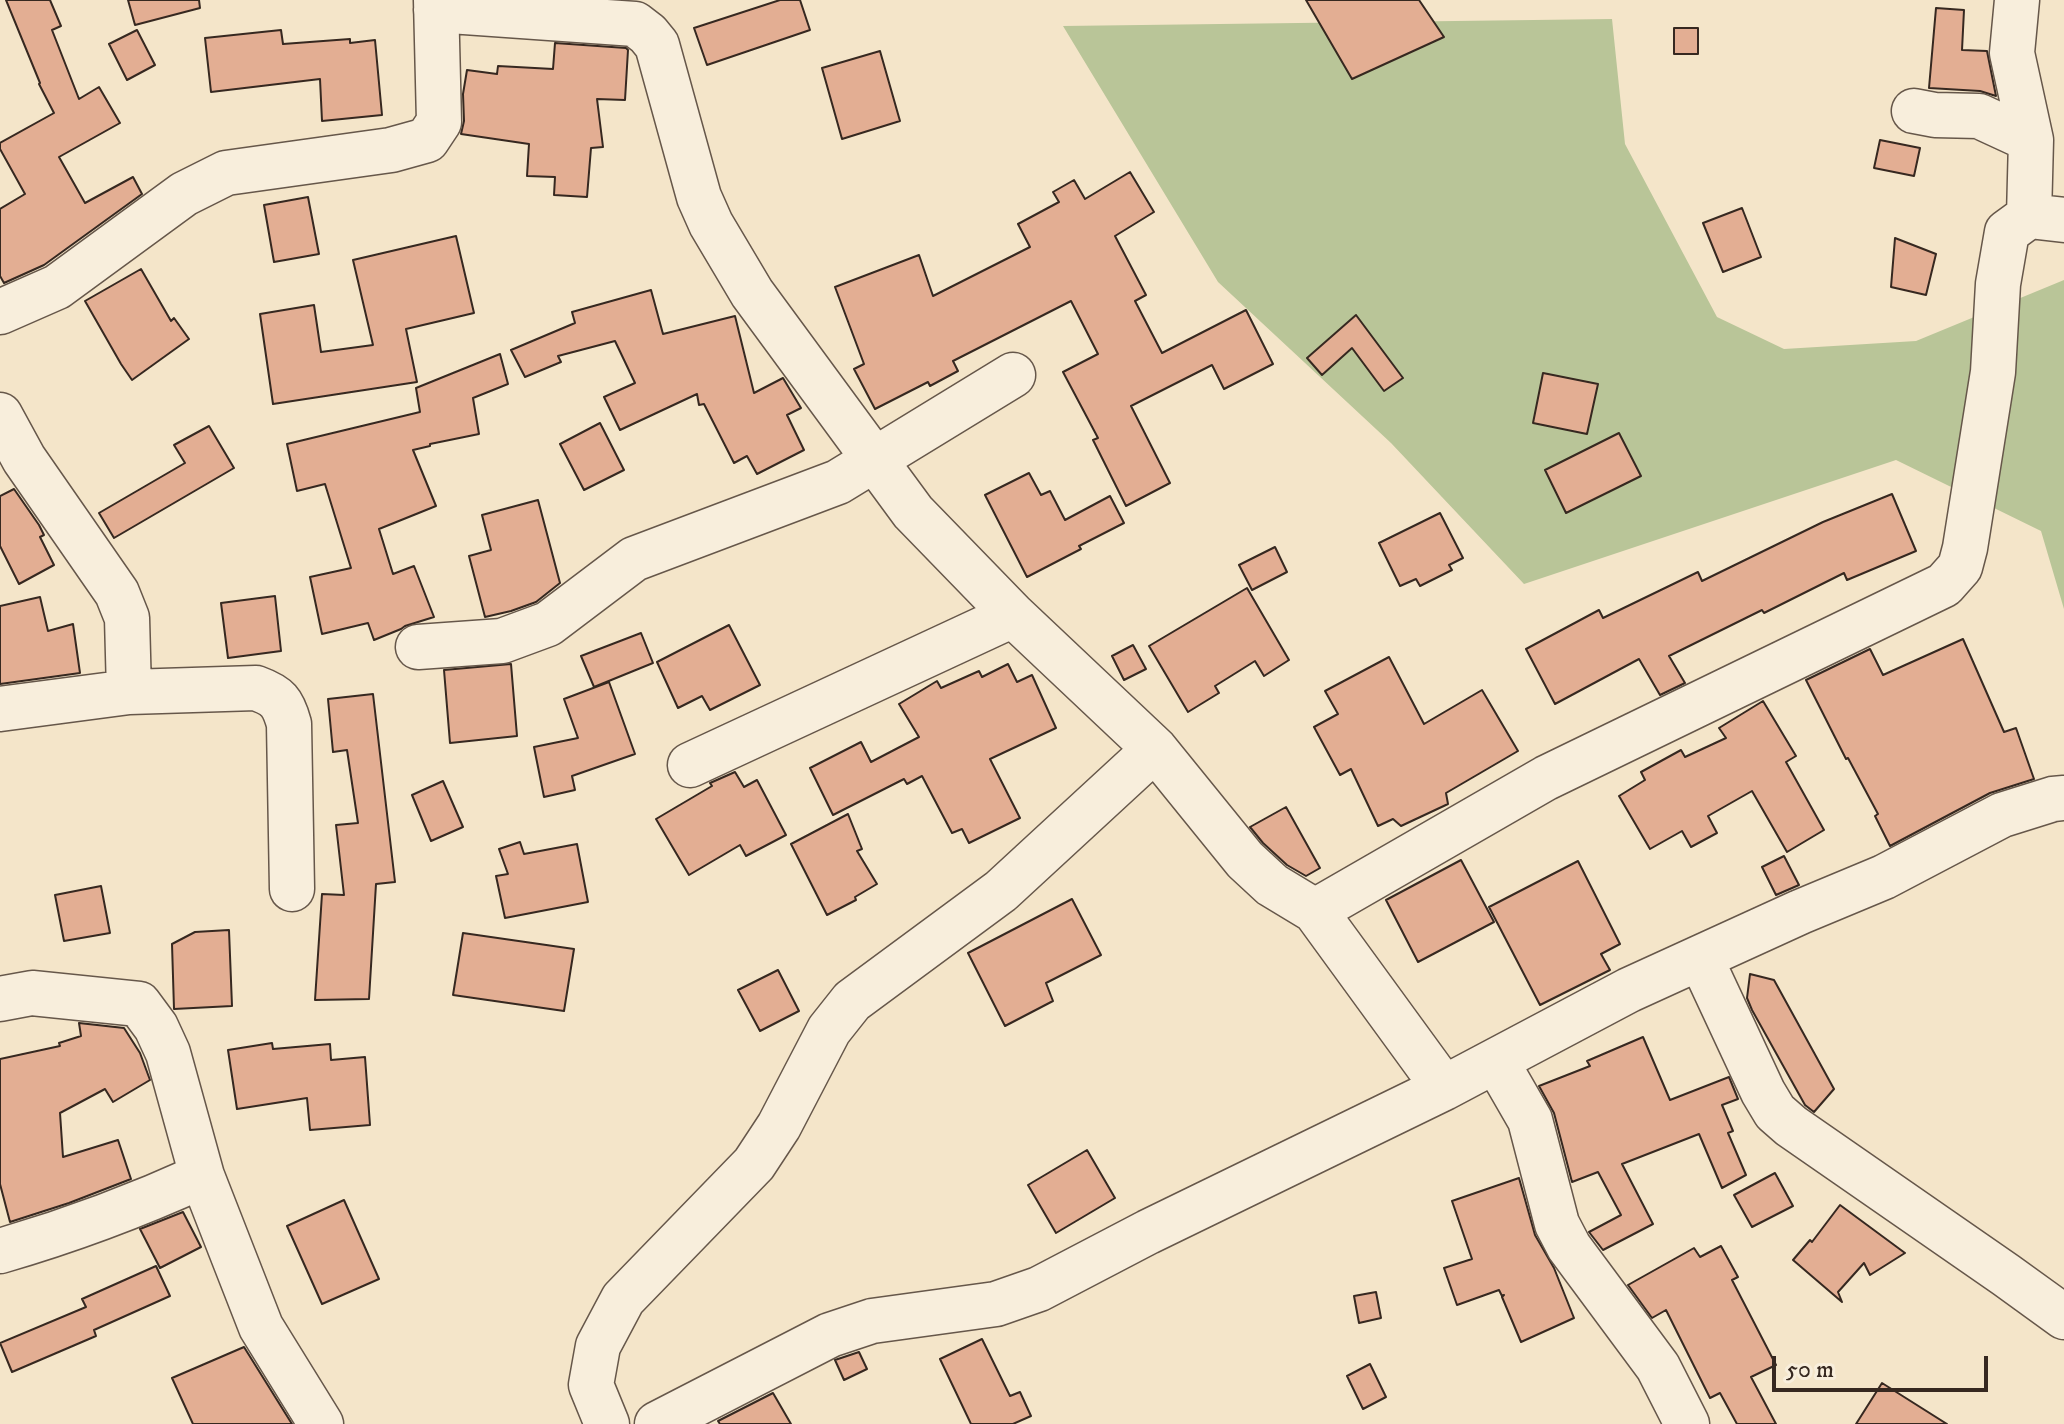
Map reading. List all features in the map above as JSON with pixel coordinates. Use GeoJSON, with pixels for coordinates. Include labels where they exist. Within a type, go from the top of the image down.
{"type":"FeatureCollection","features":[{"type":"Feature","properties":{"kind":"street"},"geometry":{"type":"LineString","coordinates":[[1315,911],[1546,778],[1944,585],[1960,567],[1993,372],[1998,284],[2007,232],[2046,218],[2012,53],[2017,0]]}},
{"type":"Feature","properties":{"kind":"street"},"geometry":{"type":"LineString","coordinates":[[0,312],[57,287],[184,194],[226,173],[391,150],[427,140],[439,122],[436,5],[635,24],[657,45],[699,197],[711,224],[752,293],[913,512],[1013,615],[1155,749],[1245,860],[1272,885],[1315,911],[1444,1088]]}},
{"type":"Feature","properties":{"kind":"street"},"geometry":{"type":"LineString","coordinates":[[1914,111],[1979,116],[2031,140]]}},
{"type":"Feature","properties":{"kind":"street"},"geometry":{"type":"LineString","coordinates":[[418,647],[502,641],[548,624],[634,559],[838,482],[1013,375]]}},
{"type":"Feature","properties":{"kind":"street"},"geometry":{"type":"LineString","coordinates":[[0,415],[12,467],[117,593],[127,618],[129,692]]}},
{"type":"Feature","properties":{"kind":"street"},"geometry":{"type":"LineString","coordinates":[[690,765],[1013,615]]}},
{"type":"Feature","properties":{"kind":"street"},"geometry":{"type":"LineString","coordinates":[[0,709],[129,692],[256,688],[273,694],[285,708],[289,724],[292,889]]}},
{"type":"Feature","properties":{"kind":"street"},"geometry":{"type":"LineString","coordinates":[[607,1424],[591,1385],[598,1346],[623,1299],[754,1164],[779,1126],[829,1030],[852,1001],[1001,891],[1155,749]]}},
{"type":"Feature","properties":{"kind":"street"},"geometry":{"type":"LineString","coordinates":[[657,1424],[830,1335],[872,1321],[996,1304],[1039,1289],[1148,1232],[1444,1088],[1629,990],[1884,877],[2002,815],[2064,798]]}},
{"type":"Feature","properties":{"kind":"street"},"geometry":{"type":"LineString","coordinates":[[1701,959],[1775,1112],[2064,1317]]}},
{"type":"Feature","properties":{"kind":"street"},"geometry":{"type":"LineString","coordinates":[[0,999],[32,993],[139,1004],[156,1027],[168,1053],[202,1176],[261,1327],[321,1424]]}},
{"type":"Feature","properties":{"kind":"street"},"geometry":{"type":"LineString","coordinates":[[1496,1061],[1530,1120],[1557,1224],[1569,1247],[1658,1367],[1687,1424]]}},
{"type":"Feature","properties":{"kind":"street"},"geometry":{"type":"LineString","coordinates":[[0,1251],[62,1233],[202,1176]]}},
{"type":"Feature","properties":{"kind":"green space"},"geometry":{"type":"Polygon","coordinates":[[[1612,19],[1625,144],[1717,317],[1784,349],[1916,341],[2064,280],[2064,609],[2041,531],[1896,460],[1524,584],[1391,443],[1218,282],[1063,26],[1612,19]]]}},
{"type":"Feature","properties":{"kind":"building"},"geometry":{"type":"Polygon","coordinates":[[[6,0],[50,0],[61,26],[52,30],[79,99],[99,87],[120,123],[59,157],[85,203],[133,177],[142,194],[44,265],[4,283],[0,276],[0,209],[25,194],[0,149],[0,143],[54,113],[39,84],[6,0]]]}},
{"type":"Feature","properties":{"kind":"building"},"geometry":{"type":"Polygon","coordinates":[[[128,0],[199,0],[200,8],[135,25],[128,0]]]}},
{"type":"Feature","properties":{"kind":"building"},"geometry":{"type":"Polygon","coordinates":[[[780,0],[800,0],[810,30],[707,65],[694,28],[780,0]]]}},
{"type":"Feature","properties":{"kind":"building"},"geometry":{"type":"Polygon","coordinates":[[[1306,0],[1419,0],[1444,37],[1352,79],[1306,0]]]}},
{"type":"Feature","properties":{"kind":"building"},"geometry":{"type":"Polygon","coordinates":[[[1936,8],[1964,10],[1962,50],[1987,51],[1996,96],[1980,91],[1929,88],[1936,8]]]}},
{"type":"Feature","properties":{"kind":"building"},"geometry":{"type":"Polygon","coordinates":[[[1674,28],[1698,28],[1698,54],[1674,54],[1674,28]]]}},
{"type":"Feature","properties":{"kind":"building"},"geometry":{"type":"Polygon","coordinates":[[[137,30],[155,65],[127,80],[109,44],[137,30]]]}},
{"type":"Feature","properties":{"kind":"building"},"geometry":{"type":"Polygon","coordinates":[[[281,30],[283,44],[375,40],[382,115],[322,121],[320,79],[211,92],[205,38],[281,30]]]}},
{"type":"Feature","properties":{"kind":"building"},"geometry":{"type":"Polygon","coordinates":[[[555,43],[628,50],[625,100],[597,99],[603,147],[591,148],[587,197],[554,195],[555,177],[527,176],[529,144],[461,134],[467,70],[497,74],[498,66],[553,69],[555,43]]]}},
{"type":"Feature","properties":{"kind":"building"},"geometry":{"type":"Polygon","coordinates":[[[880,51],[900,121],[842,139],[822,68],[880,51]]]}},
{"type":"Feature","properties":{"kind":"building"},"geometry":{"type":"Polygon","coordinates":[[[1880,140],[1920,148],[1914,176],[1874,168],[1880,140]]]}},
{"type":"Feature","properties":{"kind":"building"},"geometry":{"type":"Polygon","coordinates":[[[1130,172],[1154,212],[1115,236],[1146,295],[1135,301],[1162,353],[1246,310],[1273,364],[1224,389],[1212,365],[1131,406],[1170,483],[1126,506],[1093,440],[1098,438],[1063,372],[1098,354],[1071,301],[953,361],[958,371],[930,386],[928,382],[875,409],[854,369],[864,364],[835,287],[919,255],[933,296],[1030,247],[1018,224],[1059,202],[1053,192],[1074,180],[1085,199],[1130,172]]]}},
{"type":"Feature","properties":{"kind":"building"},"geometry":{"type":"Polygon","coordinates":[[[308,197],[319,254],[274,262],[264,205],[308,197]]]}},
{"type":"Feature","properties":{"kind":"building"},"geometry":{"type":"Polygon","coordinates":[[[1742,208],[1761,257],[1723,272],[1703,223],[1742,208]]]}},
{"type":"Feature","properties":{"kind":"building"},"geometry":{"type":"Polygon","coordinates":[[[456,236],[474,313],[406,329],[417,382],[273,404],[260,314],[314,305],[321,352],[373,345],[353,260],[456,236]]]}},
{"type":"Feature","properties":{"kind":"building"},"geometry":{"type":"Polygon","coordinates":[[[1895,238],[1936,254],[1926,295],[1891,287],[1895,238]]]}},
{"type":"Feature","properties":{"kind":"building"},"geometry":{"type":"Polygon","coordinates":[[[141,269],[171,321],[174,318],[189,339],[132,380],[85,301],[141,269]]]}},
{"type":"Feature","properties":{"kind":"building"},"geometry":{"type":"Polygon","coordinates":[[[651,290],[663,334],[735,316],[754,393],[783,378],[801,408],[787,415],[804,450],[757,474],[747,456],[734,463],[704,404],[699,405],[697,394],[620,430],[604,397],[635,383],[615,341],[558,356],[561,362],[525,377],[511,350],[575,323],[572,312],[651,290]]]}},
{"type":"Feature","properties":{"kind":"building"},"geometry":{"type":"Polygon","coordinates":[[[1356,315],[1403,378],[1384,391],[1352,348],[1322,375],[1307,358],[1356,315]]]}},
{"type":"Feature","properties":{"kind":"building"},"geometry":{"type":"Polygon","coordinates":[[[500,354],[508,384],[473,398],[479,434],[413,450],[436,506],[379,529],[393,574],[414,566],[434,617],[374,640],[368,623],[322,634],[310,577],[351,568],[325,484],[297,491],[287,444],[420,412],[416,388],[500,354]]]}},
{"type":"Feature","properties":{"kind":"building"},"geometry":{"type":"Polygon","coordinates":[[[1543,373],[1598,384],[1587,434],[1533,423],[1543,373]]]}},
{"type":"Feature","properties":{"kind":"building"},"geometry":{"type":"Polygon","coordinates":[[[600,423],[624,470],[584,490],[560,444],[600,423]]]}},
{"type":"Feature","properties":{"kind":"building"},"geometry":{"type":"Polygon","coordinates":[[[209,426],[234,468],[114,538],[99,513],[185,463],[174,445],[209,426]]]}},
{"type":"Feature","properties":{"kind":"building"},"geometry":{"type":"Polygon","coordinates":[[[1619,433],[1641,476],[1566,513],[1545,470],[1619,433]]]}},
{"type":"Feature","properties":{"kind":"building"},"geometry":{"type":"Polygon","coordinates":[[[1029,473],[1041,495],[1050,491],[1065,520],[1110,496],[1124,523],[1027,577],[985,495],[1029,473]]]}},
{"type":"Feature","properties":{"kind":"building"},"geometry":{"type":"Polygon","coordinates":[[[14,489],[39,525],[44,535],[40,537],[54,565],[19,584],[0,546],[0,496],[14,489]]]}},
{"type":"Feature","properties":{"kind":"building"},"geometry":{"type":"Polygon","coordinates":[[[1892,494],[1916,551],[1847,580],[1844,573],[1669,656],[1685,683],[1660,695],[1639,659],[1555,704],[1526,649],[1599,610],[1603,618],[1698,572],[1702,581],[1823,522],[1892,494]]]}},
{"type":"Feature","properties":{"kind":"building"},"geometry":{"type":"Polygon","coordinates":[[[538,500],[560,583],[536,602],[485,617],[469,556],[491,550],[482,515],[538,500]]]}},
{"type":"Feature","properties":{"kind":"building"},"geometry":{"type":"Polygon","coordinates":[[[1440,513],[1463,558],[1449,565],[1452,570],[1420,586],[1416,579],[1400,586],[1379,543],[1440,513]]]}},
{"type":"Feature","properties":{"kind":"building"},"geometry":{"type":"Polygon","coordinates":[[[1275,547],[1287,572],[1252,590],[1239,565],[1275,547]]]}},
{"type":"Feature","properties":{"kind":"building"},"geometry":{"type":"Polygon","coordinates":[[[1247,588],[1289,660],[1264,676],[1255,661],[1215,686],[1219,693],[1188,712],[1149,646],[1247,588]]]}},
{"type":"Feature","properties":{"kind":"building"},"geometry":{"type":"Polygon","coordinates":[[[275,596],[281,651],[228,658],[221,603],[275,596]]]}},
{"type":"Feature","properties":{"kind":"building"},"geometry":{"type":"Polygon","coordinates":[[[40,597],[48,631],[73,624],[80,673],[0,684],[0,606],[40,597]]]}},
{"type":"Feature","properties":{"kind":"building"},"geometry":{"type":"Polygon","coordinates":[[[729,625],[760,685],[710,710],[702,696],[678,708],[657,662],[729,625]]]}},
{"type":"Feature","properties":{"kind":"building"},"geometry":{"type":"Polygon","coordinates":[[[641,633],[653,663],[594,687],[581,656],[641,633]]]}},
{"type":"Feature","properties":{"kind":"building"},"geometry":{"type":"Polygon","coordinates":[[[1963,639],[2004,732],[2016,728],[2034,779],[1990,793],[1890,846],[1875,816],[1878,814],[1806,680],[1870,649],[1883,675],[1963,639]]]}},
{"type":"Feature","properties":{"kind":"building"},"geometry":{"type":"Polygon","coordinates":[[[1133,645],[1146,669],[1124,680],[1112,656],[1133,645]]]}},
{"type":"Feature","properties":{"kind":"building"},"geometry":{"type":"Polygon","coordinates":[[[1389,657],[1424,724],[1482,690],[1518,751],[1446,793],[1448,804],[1401,826],[1393,819],[1378,826],[1351,769],[1340,775],[1314,727],[1338,714],[1325,691],[1389,657]]]}},
{"type":"Feature","properties":{"kind":"building"},"geometry":{"type":"Polygon","coordinates":[[[511,664],[517,736],[450,743],[444,670],[511,664]]]}},
{"type":"Feature","properties":{"kind":"building"},"geometry":{"type":"Polygon","coordinates":[[[1008,664],[1017,682],[1032,675],[1056,728],[990,759],[1020,818],[969,843],[962,829],[952,833],[922,776],[907,784],[904,779],[833,815],[810,768],[861,742],[871,762],[919,737],[899,704],[937,681],[941,688],[979,671],[982,677],[1008,664]]]}},
{"type":"Feature","properties":{"kind":"building"},"geometry":{"type":"Polygon","coordinates":[[[609,682],[635,754],[572,776],[575,790],[544,797],[534,747],[578,738],[564,699],[609,682]]]}},
{"type":"Feature","properties":{"kind":"building"},"geometry":{"type":"Polygon","coordinates":[[[373,694],[395,882],[376,884],[369,999],[315,1000],[322,894],[344,895],[336,825],[358,823],[347,750],[333,752],[328,699],[373,694]]]}},
{"type":"Feature","properties":{"kind":"building"},"geometry":{"type":"Polygon","coordinates":[[[1763,701],[1796,756],[1786,762],[1824,830],[1787,852],[1752,791],[1708,816],[1717,833],[1691,847],[1682,831],[1650,849],[1619,796],[1645,780],[1641,772],[1681,750],[1685,757],[1726,738],[1719,728],[1763,701]]]}},
{"type":"Feature","properties":{"kind":"building"},"geometry":{"type":"Polygon","coordinates":[[[735,772],[744,787],[757,780],[786,835],[746,856],[740,845],[689,875],[656,819],[712,786],[710,783],[735,772]]]}},
{"type":"Feature","properties":{"kind":"building"},"geometry":{"type":"Polygon","coordinates":[[[443,781],[463,827],[431,841],[412,795],[443,781]]]}},
{"type":"Feature","properties":{"kind":"building"},"geometry":{"type":"Polygon","coordinates":[[[1286,807],[1320,868],[1306,876],[1287,865],[1250,827],[1286,807]]]}},
{"type":"Feature","properties":{"kind":"building"},"geometry":{"type":"Polygon","coordinates":[[[848,814],[862,849],[857,851],[877,884],[855,897],[856,900],[827,915],[791,844],[848,814]]]}},
{"type":"Feature","properties":{"kind":"building"},"geometry":{"type":"Polygon","coordinates":[[[520,842],[524,854],[577,844],[588,902],[505,918],[496,876],[508,874],[499,849],[520,842]]]}},
{"type":"Feature","properties":{"kind":"building"},"geometry":{"type":"Polygon","coordinates":[[[1784,856],[1799,885],[1776,895],[1762,867],[1784,856]]]}},
{"type":"Feature","properties":{"kind":"building"},"geometry":{"type":"Polygon","coordinates":[[[1461,860],[1494,922],[1418,962],[1386,900],[1461,860]]]}},
{"type":"Feature","properties":{"kind":"building"},"geometry":{"type":"Polygon","coordinates":[[[1578,861],[1620,944],[1601,954],[1610,970],[1540,1005],[1489,907],[1578,861]]]}},
{"type":"Feature","properties":{"kind":"building"},"geometry":{"type":"Polygon","coordinates":[[[101,886],[110,933],[64,941],[55,895],[101,886]]]}},
{"type":"Feature","properties":{"kind":"building"},"geometry":{"type":"Polygon","coordinates":[[[1072,899],[1101,955],[1046,983],[1053,1001],[1005,1026],[968,953],[1072,899]]]}},
{"type":"Feature","properties":{"kind":"building"},"geometry":{"type":"Polygon","coordinates":[[[229,930],[232,1006],[174,1009],[172,944],[195,932],[229,930]]]}},
{"type":"Feature","properties":{"kind":"building"},"geometry":{"type":"Polygon","coordinates":[[[463,933],[574,949],[564,1011],[453,995],[463,933]]]}},
{"type":"Feature","properties":{"kind":"building"},"geometry":{"type":"Polygon","coordinates":[[[778,970],[799,1011],[760,1031],[738,990],[778,970]]]}},
{"type":"Feature","properties":{"kind":"building"},"geometry":{"type":"Polygon","coordinates":[[[1750,974],[1774,980],[1834,1089],[1814,1112],[1805,1105],[1752,1010],[1747,998],[1750,974]]]}},
{"type":"Feature","properties":{"kind":"building"},"geometry":{"type":"Polygon","coordinates":[[[79,1023],[124,1028],[140,1053],[150,1080],[113,1102],[105,1089],[60,1113],[63,1157],[118,1140],[131,1179],[10,1222],[0,1184],[0,1059],[60,1046],[59,1043],[81,1036],[79,1023]]]}},
{"type":"Feature","properties":{"kind":"building"},"geometry":{"type":"Polygon","coordinates":[[[1643,1037],[1670,1100],[1729,1077],[1738,1099],[1722,1105],[1733,1131],[1728,1133],[1746,1175],[1722,1188],[1699,1134],[1622,1164],[1653,1224],[1603,1250],[1589,1232],[1621,1215],[1598,1172],[1572,1182],[1554,1113],[1539,1086],[1590,1066],[1587,1061],[1643,1037]]]}},
{"type":"Feature","properties":{"kind":"building"},"geometry":{"type":"Polygon","coordinates":[[[272,1043],[273,1049],[330,1044],[331,1060],[365,1057],[370,1125],[310,1130],[307,1098],[237,1109],[228,1050],[272,1043]]]}},
{"type":"Feature","properties":{"kind":"building"},"geometry":{"type":"Polygon","coordinates":[[[1087,1150],[1115,1198],[1056,1233],[1028,1185],[1087,1150]]]}},
{"type":"Feature","properties":{"kind":"building"},"geometry":{"type":"Polygon","coordinates":[[[1775,1173],[1793,1206],[1752,1227],[1734,1195],[1775,1173]]]}},
{"type":"Feature","properties":{"kind":"building"},"geometry":{"type":"Polygon","coordinates":[[[1519,1178],[1535,1235],[1554,1268],[1574,1318],[1521,1342],[1502,1297],[1504,1295],[1499,1290],[1457,1305],[1444,1268],[1472,1259],[1452,1201],[1519,1178]]]}},
{"type":"Feature","properties":{"kind":"building"},"geometry":{"type":"Polygon","coordinates":[[[344,1200],[379,1279],[322,1304],[287,1226],[344,1200]]]}},
{"type":"Feature","properties":{"kind":"building"},"geometry":{"type":"Polygon","coordinates":[[[1840,1205],[1905,1253],[1870,1275],[1864,1263],[1838,1292],[1842,1302],[1793,1260],[1810,1240],[1812,1242],[1840,1205]]]}},
{"type":"Feature","properties":{"kind":"building"},"geometry":{"type":"Polygon","coordinates":[[[183,1212],[201,1247],[160,1268],[140,1229],[183,1212]]]}},
{"type":"Feature","properties":{"kind":"building"},"geometry":{"type":"Polygon","coordinates":[[[1721,1246],[1738,1277],[1732,1280],[1776,1365],[1751,1377],[1776,1424],[1737,1424],[1720,1393],[1710,1398],[1666,1310],[1652,1318],[1628,1285],[1694,1248],[1700,1257],[1721,1246]]]}},
{"type":"Feature","properties":{"kind":"building"},"geometry":{"type":"Polygon","coordinates":[[[156,1266],[170,1296],[94,1330],[96,1336],[12,1372],[0,1343],[86,1307],[82,1299],[156,1266]]]}},
{"type":"Feature","properties":{"kind":"building"},"geometry":{"type":"Polygon","coordinates":[[[1376,1292],[1381,1318],[1359,1323],[1354,1296],[1376,1292]]]}},
{"type":"Feature","properties":{"kind":"building"},"geometry":{"type":"Polygon","coordinates":[[[982,1339],[1010,1396],[1020,1392],[1031,1416],[1013,1424],[971,1424],[940,1359],[982,1339]]]}},
{"type":"Feature","properties":{"kind":"building"},"geometry":{"type":"Polygon","coordinates":[[[244,1347],[292,1424],[193,1424],[172,1378],[244,1347]]]}},
{"type":"Feature","properties":{"kind":"building"},"geometry":{"type":"Polygon","coordinates":[[[859,1352],[867,1369],[844,1380],[835,1360],[859,1352]]]}},
{"type":"Feature","properties":{"kind":"building"},"geometry":{"type":"Polygon","coordinates":[[[1370,1364],[1386,1397],[1363,1409],[1347,1376],[1370,1364]]]}},
{"type":"Feature","properties":{"kind":"building"},"geometry":{"type":"Polygon","coordinates":[[[1882,1383],[1947,1424],[1856,1424],[1882,1383]]]}},
{"type":"Feature","properties":{"kind":"building"},"geometry":{"type":"Polygon","coordinates":[[[773,1393],[791,1424],[720,1424],[718,1421],[773,1393]]]}}]}
